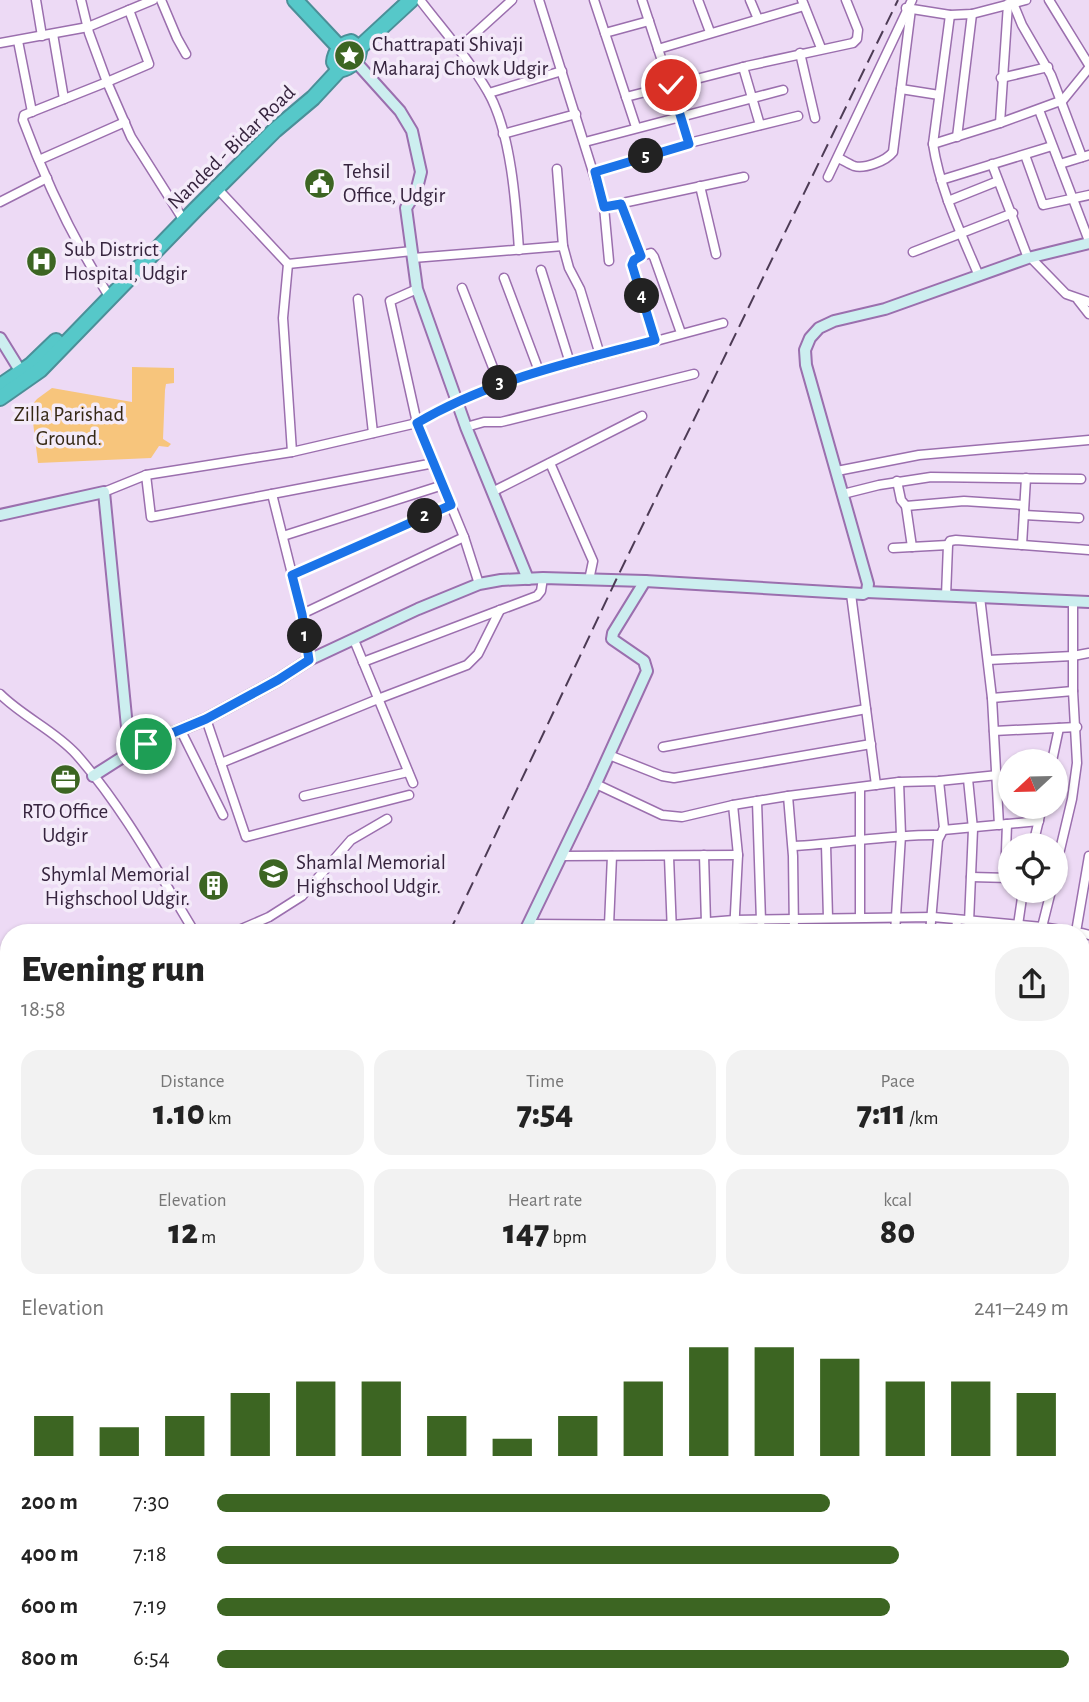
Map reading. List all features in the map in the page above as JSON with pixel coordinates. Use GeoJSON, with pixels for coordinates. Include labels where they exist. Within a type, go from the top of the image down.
{"type":"FeatureCollection","features":[{"type":"Feature","properties":{"kind":"highway"},"geometry":{"type":"LineString","coordinates":[[295,0],[351,49]]}},
{"type":"Feature","properties":{"kind":"highway"},"geometry":{"type":"LineString","coordinates":[[305,0],[351,49]]}},
{"type":"Feature","properties":{"kind":"highway"},"geometry":{"type":"LineString","coordinates":[[351,49],[398,0]]}},
{"type":"Feature","properties":{"kind":"highway"},"geometry":{"type":"LineString","coordinates":[[351,49],[411,0]]}},
{"type":"Feature","properties":{"kind":"highway","name":"Nanded - Bidar Road"},"geometry":{"type":"LineString","coordinates":[[0,398],[40,370],[215,186],[337,68],[334,59],[351,49]]}},
{"type":"Feature","properties":{"kind":"highway","name":"Nanded - Bidar Road"},"geometry":{"type":"LineString","coordinates":[[0,386],[21,372],[107,293],[181,216],[215,186]]}},
{"type":"Feature","properties":{"kind":"main road"},"geometry":{"type":"LineString","coordinates":[[351,49],[400,111],[412,131],[421,165],[421,181],[407,208],[417,289],[466,427],[528,579]]}},
{"type":"Feature","properties":{"kind":"main road"},"geometry":{"type":"LineString","coordinates":[[867,592],[837,471],[806,365],[805,351],[810,338],[819,328],[834,321],[885,309],[1029,257],[1089,242]]}},
{"type":"Feature","properties":{"kind":"main road"},"geometry":{"type":"LineString","coordinates":[[0,338],[21,372]]}},
{"type":"Feature","properties":{"kind":"main road"},"geometry":{"type":"LineString","coordinates":[[0,515],[104,492],[127,727],[137,748]]}},
{"type":"Feature","properties":{"kind":"main road"},"geometry":{"type":"LineString","coordinates":[[93,776],[137,748],[206,719],[309,660],[479,584],[543,578],[645,581],[851,594],[867,592],[1089,602]]}},
{"type":"Feature","properties":{"kind":"main road"},"geometry":{"type":"LineString","coordinates":[[528,924],[647,671],[644,661],[612,639],[612,633],[645,581]]}},
{"type":"Feature","properties":{"kind":"street"},"geometry":{"type":"LineString","coordinates":[[36,0],[42,36]]}},
{"type":"Feature","properties":{"kind":"street"},"geometry":{"type":"LineString","coordinates":[[81,0],[107,82],[131,137],[181,216]]}},
{"type":"Feature","properties":{"kind":"street"},"geometry":{"type":"LineString","coordinates":[[0,43],[88,27],[153,0]]}},
{"type":"Feature","properties":{"kind":"street"},"geometry":{"type":"LineString","coordinates":[[161,0],[186,54]]}},
{"type":"Feature","properties":{"kind":"street"},"geometry":{"type":"LineString","coordinates":[[420,0],[489,93],[503,134],[514,184],[519,250]]}},
{"type":"Feature","properties":{"kind":"street"},"geometry":{"type":"LineString","coordinates":[[458,50],[512,0]]}},
{"type":"Feature","properties":{"kind":"street"},"geometry":{"type":"LineString","coordinates":[[540,0],[595,172],[604,207],[609,261]]}},
{"type":"Feature","properties":{"kind":"street"},"geometry":{"type":"LineString","coordinates":[[594,0],[636,128]]}},
{"type":"Feature","properties":{"kind":"street"},"geometry":{"type":"LineString","coordinates":[[642,0],[689,144]]}},
{"type":"Feature","properties":{"kind":"street"},"geometry":{"type":"LineString","coordinates":[[698,0],[710,32]]}},
{"type":"Feature","properties":{"kind":"street"},"geometry":{"type":"LineString","coordinates":[[750,0],[758,19]]}},
{"type":"Feature","properties":{"kind":"street"},"geometry":{"type":"LineString","coordinates":[[626,97],[821,48],[853,43],[858,39],[858,30],[846,0]]}},
{"type":"Feature","properties":{"kind":"street"},"geometry":{"type":"LineString","coordinates":[[910,6],[950,15],[972,14],[1026,0]]}},
{"type":"Feature","properties":{"kind":"street"},"geometry":{"type":"LineString","coordinates":[[933,144],[1040,110],[1062,100],[1089,67],[1049,0]]}},
{"type":"Feature","properties":{"kind":"street"},"geometry":{"type":"LineString","coordinates":[[659,48],[803,3],[821,48]]}},
{"type":"Feature","properties":{"kind":"street"},"geometry":{"type":"LineString","coordinates":[[1010,3],[1048,67],[1086,156],[1059,164]]}},
{"type":"Feature","properties":{"kind":"street"},"geometry":{"type":"LineString","coordinates":[[1000,123],[1010,3]]}},
{"type":"Feature","properties":{"kind":"street"},"geometry":{"type":"LineString","coordinates":[[838,158],[858,167],[889,157],[893,152],[910,6]]}},
{"type":"Feature","properties":{"kind":"street"},"geometry":{"type":"LineString","coordinates":[[828,177],[910,6]]}},
{"type":"Feature","properties":{"kind":"street"},"geometry":{"type":"LineString","coordinates":[[107,293],[86,260],[23,120],[24,115],[149,64],[129,10]]}},
{"type":"Feature","properties":{"kind":"street"},"geometry":{"type":"LineString","coordinates":[[957,137],[972,14]]}},
{"type":"Feature","properties":{"kind":"street"},"geometry":{"type":"LineString","coordinates":[[950,15],[933,144],[948,201],[979,276]]}},
{"type":"Feature","properties":{"kind":"street"},"geometry":{"type":"LineString","coordinates":[[605,33],[649,21]]}},
{"type":"Feature","properties":{"kind":"street"},"geometry":{"type":"LineString","coordinates":[[52,34],[64,99]]}},
{"type":"Feature","properties":{"kind":"street"},"geometry":{"type":"LineString","coordinates":[[18,41],[32,112]]}},
{"type":"Feature","properties":{"kind":"street"},"geometry":{"type":"LineString","coordinates":[[800,53],[815,118]]}},
{"type":"Feature","properties":{"kind":"street"},"geometry":{"type":"LineString","coordinates":[[743,67],[760,125]]}},
{"type":"Feature","properties":{"kind":"street"},"geometry":{"type":"LineString","coordinates":[[1002,78],[1048,67]]}},
{"type":"Feature","properties":{"kind":"street"},"geometry":{"type":"LineString","coordinates":[[489,93],[562,71]]}},
{"type":"Feature","properties":{"kind":"street"},"geometry":{"type":"LineString","coordinates":[[901,89],[939,95]]}},
{"type":"Feature","properties":{"kind":"street"},"geometry":{"type":"LineString","coordinates":[[585,142],[783,90]]}},
{"type":"Feature","properties":{"kind":"street"},"geometry":{"type":"LineString","coordinates":[[1040,110],[1089,242]]}},
{"type":"Feature","properties":{"kind":"street"},"geometry":{"type":"LineString","coordinates":[[503,134],[576,114]]}},
{"type":"Feature","properties":{"kind":"street"},"geometry":{"type":"LineString","coordinates":[[595,172],[798,116]]}},
{"type":"Feature","properties":{"kind":"street"},"geometry":{"type":"LineString","coordinates":[[39,160],[125,122]]}},
{"type":"Feature","properties":{"kind":"street"},"geometry":{"type":"LineString","coordinates":[[941,180],[1052,146]]}},
{"type":"Feature","properties":{"kind":"street"},"geometry":{"type":"LineString","coordinates":[[1025,155],[1043,205],[1089,195]]}},
{"type":"Feature","properties":{"kind":"street"},"geometry":{"type":"LineString","coordinates":[[992,164],[1029,257],[1066,294],[1089,302]]}},
{"type":"Feature","properties":{"kind":"street"},"geometry":{"type":"LineString","coordinates":[[557,169],[563,246],[569,268],[580,289],[600,355]]}},
{"type":"Feature","properties":{"kind":"street"},"geometry":{"type":"LineString","coordinates":[[604,207],[744,177]]}},
{"type":"Feature","properties":{"kind":"street"},"geometry":{"type":"LineString","coordinates":[[0,202],[47,178]]}},
{"type":"Feature","properties":{"kind":"street"},"geometry":{"type":"LineString","coordinates":[[948,201],[998,181]]}},
{"type":"Feature","properties":{"kind":"street"},"geometry":{"type":"LineString","coordinates":[[215,186],[288,264],[283,318],[292,452]]}},
{"type":"Feature","properties":{"kind":"street"},"geometry":{"type":"LineString","coordinates":[[700,186],[716,254]]}},
{"type":"Feature","properties":{"kind":"street"},"geometry":{"type":"LineString","coordinates":[[621,204],[641,256]]}},
{"type":"Feature","properties":{"kind":"street"},"geometry":{"type":"LineString","coordinates":[[914,252],[1013,213]]}},
{"type":"Feature","properties":{"kind":"street"},"geometry":{"type":"LineString","coordinates":[[288,264],[563,246]]}},
{"type":"Feature","properties":{"kind":"street"},"geometry":{"type":"LineString","coordinates":[[655,340],[632,265],[634,260],[651,253],[681,333]]}},
{"type":"Feature","properties":{"kind":"street"},"geometry":{"type":"LineString","coordinates":[[541,270],[570,363]]}},
{"type":"Feature","properties":{"kind":"street"},"geometry":{"type":"LineString","coordinates":[[503,278],[539,371]]}},
{"type":"Feature","properties":{"kind":"street"},"geometry":{"type":"LineString","coordinates":[[463,288],[499,383]]}},
{"type":"Feature","properties":{"kind":"street"},"geometry":{"type":"LineString","coordinates":[[417,289],[390,301],[417,423],[464,537],[479,584]]}},
{"type":"Feature","properties":{"kind":"street"},"geometry":{"type":"LineString","coordinates":[[358,299],[373,433]]}},
{"type":"Feature","properties":{"kind":"street"},"geometry":{"type":"LineString","coordinates":[[1078,300],[1089,314]]}},
{"type":"Feature","properties":{"kind":"street"},"geometry":{"type":"LineString","coordinates":[[104,492],[146,475],[292,452],[417,423],[499,383],[723,323]]}},
{"type":"Feature","properties":{"kind":"street"},"geometry":{"type":"LineString","coordinates":[[466,427],[484,422],[500,422],[694,374]]}},
{"type":"Feature","properties":{"kind":"street"},"geometry":{"type":"LineString","coordinates":[[494,491],[642,416]]}},
{"type":"Feature","properties":{"kind":"street"},"geometry":{"type":"LineString","coordinates":[[837,471],[937,452],[1089,440]]}},
{"type":"Feature","properties":{"kind":"street"},"geometry":{"type":"LineString","coordinates":[[146,475],[151,517],[433,463]]}},
{"type":"Feature","properties":{"kind":"street"},"geometry":{"type":"LineString","coordinates":[[550,463],[593,561],[589,580]]}},
{"type":"Feature","properties":{"kind":"street"},"geometry":{"type":"LineString","coordinates":[[843,494],[897,481],[931,477],[1081,479]]}},
{"type":"Feature","properties":{"kind":"street"},"geometry":{"type":"LineString","coordinates":[[1022,545],[1026,478]]}},
{"type":"Feature","properties":{"kind":"street"},"geometry":{"type":"LineString","coordinates":[[897,481],[901,500],[906,506],[912,547]]}},
{"type":"Feature","properties":{"kind":"street"},"geometry":{"type":"LineString","coordinates":[[283,536],[443,485]]}},
{"type":"Feature","properties":{"kind":"street"},"geometry":{"type":"LineString","coordinates":[[272,494],[302,614],[309,660]]}},
{"type":"Feature","properties":{"kind":"street"},"geometry":{"type":"LineString","coordinates":[[906,506],[964,501],[1024,505]]}},
{"type":"Feature","properties":{"kind":"street"},"geometry":{"type":"LineString","coordinates":[[292,575],[451,505]]}},
{"type":"Feature","properties":{"kind":"street"},"geometry":{"type":"LineString","coordinates":[[1024,516],[1079,518]]}},
{"type":"Feature","properties":{"kind":"street"},"geometry":{"type":"LineString","coordinates":[[302,614],[464,537]]}},
{"type":"Feature","properties":{"kind":"street"},"geometry":{"type":"LineString","coordinates":[[946,596],[950,541],[1089,550]]}},
{"type":"Feature","properties":{"kind":"street"},"geometry":{"type":"LineString","coordinates":[[893,548],[948,545]]}},
{"type":"Feature","properties":{"kind":"street"},"geometry":{"type":"LineString","coordinates":[[363,662],[537,596],[541,591],[543,578]]}},
{"type":"Feature","properties":{"kind":"street"},"geometry":{"type":"LineString","coordinates":[[851,594],[877,785]]}},
{"type":"Feature","properties":{"kind":"street"},"geometry":{"type":"LineString","coordinates":[[596,784],[662,815],[682,817],[788,796],[899,782],[998,775],[980,597]]}},
{"type":"Feature","properties":{"kind":"street"},"geometry":{"type":"LineString","coordinates":[[1064,833],[1077,763],[1073,691],[1073,601]]}},
{"type":"Feature","properties":{"kind":"street"},"geometry":{"type":"LineString","coordinates":[[221,763],[472,662],[500,610]]}},
{"type":"Feature","properties":{"kind":"street"},"geometry":{"type":"LineString","coordinates":[[354,640],[413,783]]}},
{"type":"Feature","properties":{"kind":"street"},"geometry":{"type":"LineString","coordinates":[[988,660],[1089,653]]}},
{"type":"Feature","properties":{"kind":"street"},"geometry":{"type":"LineString","coordinates":[[992,698],[1073,691]]}},
{"type":"Feature","properties":{"kind":"street"},"geometry":{"type":"LineString","coordinates":[[0,694],[23,715],[75,752],[130,827],[189,924]]}},
{"type":"Feature","properties":{"kind":"street"},"geometry":{"type":"LineString","coordinates":[[663,747],[866,709]]}},
{"type":"Feature","properties":{"kind":"street"},"geometry":{"type":"LineString","coordinates":[[206,719],[246,837],[410,795]]}},
{"type":"Feature","properties":{"kind":"street"},"geometry":{"type":"LineString","coordinates":[[994,731],[1077,727]]}},
{"type":"Feature","properties":{"kind":"street"},"geometry":{"type":"LineString","coordinates":[[1055,749],[1059,728]]}},
{"type":"Feature","properties":{"kind":"street"},"geometry":{"type":"LineString","coordinates":[[180,729],[223,815]]}},
{"type":"Feature","properties":{"kind":"street"},"geometry":{"type":"LineString","coordinates":[[609,755],[662,776],[674,778],[871,744]]}},
{"type":"Feature","properties":{"kind":"street"},"geometry":{"type":"LineString","coordinates":[[304,796],[408,772]]}},
{"type":"Feature","properties":{"kind":"street"},"geometry":{"type":"LineString","coordinates":[[968,779],[973,829],[970,922]]}},
{"type":"Feature","properties":{"kind":"street"},"geometry":{"type":"LineString","coordinates":[[932,924],[941,833],[939,781]]}},
{"type":"Feature","properties":{"kind":"street"},"geometry":{"type":"LineString","coordinates":[[897,924],[901,835],[899,782]]}},
{"type":"Feature","properties":{"kind":"street"},"geometry":{"type":"LineString","coordinates":[[860,788],[860,916]]}},
{"type":"Feature","properties":{"kind":"street"},"geometry":{"type":"LineString","coordinates":[[788,796],[793,846],[793,924]]}},
{"type":"Feature","properties":{"kind":"street"},"geometry":{"type":"LineString","coordinates":[[757,801],[761,921]]}},
{"type":"Feature","properties":{"kind":"street"},"geometry":{"type":"LineString","coordinates":[[733,805],[738,855],[734,924]]}},
{"type":"Feature","properties":{"kind":"street"},"geometry":{"type":"LineString","coordinates":[[253,924],[270,917],[302,896],[351,841],[387,819]]}},
{"type":"Feature","properties":{"kind":"street"},"geometry":{"type":"LineString","coordinates":[[1002,819],[1004,833]]}},
{"type":"Feature","properties":{"kind":"street"},"geometry":{"type":"LineString","coordinates":[[793,846],[826,845],[1039,821],[1036,833]]}},
{"type":"Feature","properties":{"kind":"street"},"geometry":{"type":"LineString","coordinates":[[826,845],[828,918]]}},
{"type":"Feature","properties":{"kind":"street"},"geometry":{"type":"LineString","coordinates":[[704,855],[706,923]]}},
{"type":"Feature","properties":{"kind":"street"},"geometry":{"type":"LineString","coordinates":[[562,856],[738,855]]}},
{"type":"Feature","properties":{"kind":"street"},"geometry":{"type":"LineString","coordinates":[[609,924],[612,856]]}},
{"type":"Feature","properties":{"kind":"street"},"geometry":{"type":"LineString","coordinates":[[1080,924],[1089,856]]}},
{"type":"Feature","properties":{"kind":"street"},"geometry":{"type":"LineString","coordinates":[[669,857],[672,924]]}},
{"type":"Feature","properties":{"kind":"street"},"geometry":{"type":"LineString","coordinates":[[971,877],[998,878]]}},
{"type":"Feature","properties":{"kind":"street"},"geometry":{"type":"LineString","coordinates":[[1023,903],[1023,924]]}},
{"type":"Feature","properties":{"kind":"street"},"geometry":{"type":"LineString","coordinates":[[1043,924],[1048,903]]}},
{"type":"Feature","properties":{"kind":"street"},"geometry":{"type":"LineString","coordinates":[[700,924],[734,920],[860,916],[933,917],[981,924]]}},
{"type":"Feature","properties":{"kind":"street"},"geometry":{"type":"LineString","coordinates":[[957,920],[957,924]]}},
{"type":"Feature","properties":{"kind":"green space","name":"Zilla Parishad Ground."},"geometry":{"type":"Polygon","coordinates":[[[132,367],[174,368],[174,383],[166,384],[165,390],[163,439],[171,444],[168,447],[159,446],[151,458],[38,463],[31,406],[37,399],[52,388],[132,402],[132,367]]]}},
{"type":"Feature","properties":{"kind":"railway"},"geometry":{"type":"LineString","coordinates":[[453,924],[616,580],[898,0]]}},
{"type":"Feature","properties":{"kind":"place","name":"Chattrapati Shivaji Maharaj Chowk Udgir"},"geometry":{"type":"Point","coordinates":[349,56]}},
{"type":"Feature","properties":{"kind":"place","name":"Tehsil Office, Udgir"},"geometry":{"type":"Point","coordinates":[320,183]}},
{"type":"Feature","properties":{"kind":"place","name":"Sub District Hospital, Udgir"},"geometry":{"type":"Point","coordinates":[41,261]}},
{"type":"Feature","properties":{"kind":"place","name":"RTO Office Udgir"},"geometry":{"type":"Point","coordinates":[65,779]}},
{"type":"Feature","properties":{"kind":"place","name":"Shamlal Memorial Highschool Udgir."},"geometry":{"type":"Point","coordinates":[273,874]}},
{"type":"Feature","properties":{"kind":"place","name":"Shymlal Memorial Highschool Udgir."},"geometry":{"type":"Point","coordinates":[213,886]}},
{"type":"Feature","properties":{"kind":"route"},"geometry":{"type":"LineString","coordinates":[[146,744],[206,719],[309,660],[302,614],[292,575],[451,505],[417,423],[442,408],[499,383],[655,340],[632,265],[632,262],[641,256],[621,204],[604,207],[595,172],[689,144],[671,85]]}}]}
